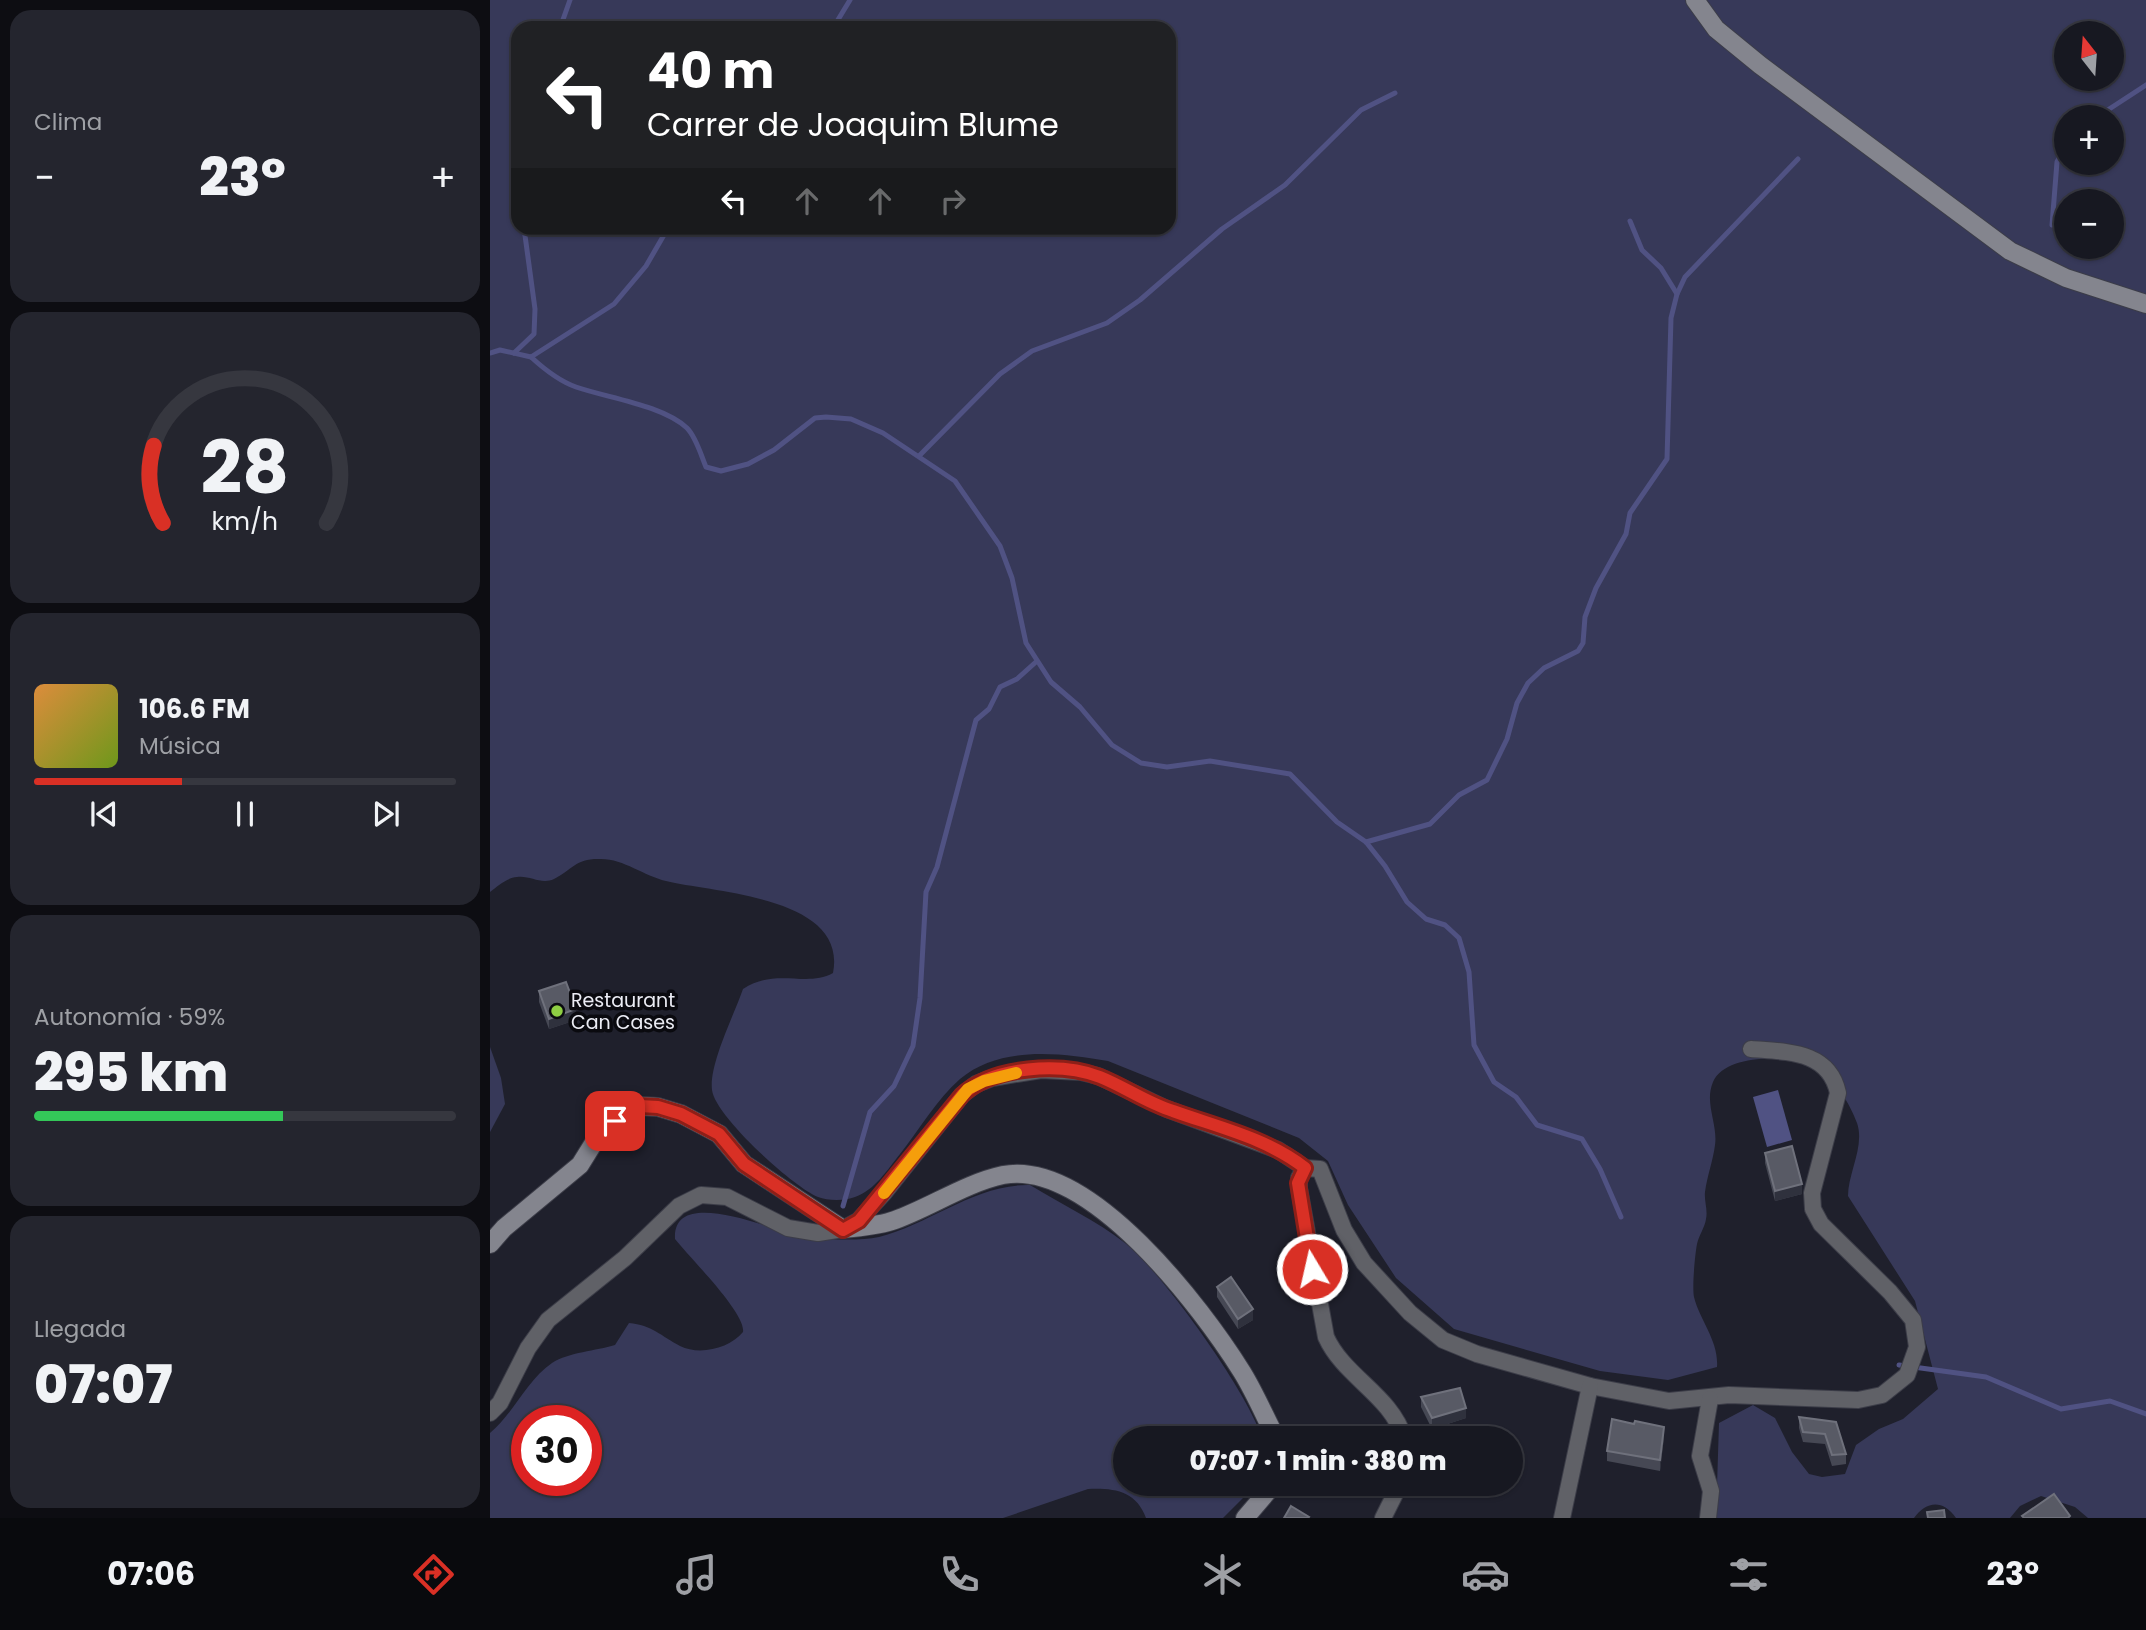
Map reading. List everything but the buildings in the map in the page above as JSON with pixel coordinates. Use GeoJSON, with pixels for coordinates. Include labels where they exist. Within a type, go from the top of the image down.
{"type":"FeatureCollection","features":[{"type":"Feature","properties":{"kind":"street"},"geometry":{"type":"LineString","coordinates":[[1695,0],[1716,29],[1760,65],[2010,251],[2066,278],[2146,304]]}},
{"type":"Feature","properties":{"kind":"street"},"geometry":{"type":"LineString","coordinates":[[843,1230],[859,1221],[884,1193],[968,1089],[984,1081],[1020,1072],[1061,1070],[1098,1076],[1167,1110],[1278,1150],[1305,1168],[1315,1167],[1323,1174],[1353,1247],[1389,1292],[1432,1333],[1477,1354],[1590,1386],[1669,1401],[1729,1395],[1871,1398],[1891,1390],[1907,1376],[1917,1347],[1913,1320],[1901,1304],[1821,1224],[1813,1209],[1812,1193],[1838,1093],[1835,1081],[1823,1065],[1804,1054],[1751,1049]]}},
{"type":"Feature","properties":{"kind":"street"},"geometry":{"type":"LineString","coordinates":[[490,1244],[504,1228],[580,1164],[607,1129],[639,1106],[658,1107],[681,1114],[719,1134],[744,1164],[843,1230]]}},
{"type":"Feature","properties":{"kind":"street"},"geometry":{"type":"LineString","coordinates":[[1305,1168],[1300,1174],[1299,1188],[1326,1338],[1336,1356],[1392,1412],[1398,1426]]}},
{"type":"Feature","properties":{"kind":"street"},"geometry":{"type":"LineString","coordinates":[[490,1413],[500,1404],[528,1348],[548,1320],[625,1258],[679,1206],[701,1195],[727,1197],[788,1228],[818,1233],[892,1221],[1002,1175],[1024,1174],[1073,1190],[1135,1236],[1162,1266],[1242,1373],[1270,1426]]}},
{"type":"Feature","properties":{"kind":"street"},"geometry":{"type":"LineString","coordinates":[[1562,1518],[1590,1386]]}},
{"type":"Feature","properties":{"kind":"street"},"geometry":{"type":"LineString","coordinates":[[1708,1518],[1711,1491],[1700,1456],[1710,1399]]}},
{"type":"Feature","properties":{"kind":"street"},"geometry":{"type":"LineString","coordinates":[[1245,1518],[1264,1496]]}},
{"type":"Feature","properties":{"kind":"street"},"geometry":{"type":"LineString","coordinates":[[1383,1518],[1394,1496]]}},
{"type":"Feature","properties":{"kind":"shaded area"},"geometry":{"type":"Polygon","coordinates":[[[490,0],[2146,0],[2146,1518],[2088,1518],[2075,1507],[2041,1496],[2020,1506],[2010,1518],[1956,1518],[1946,1508],[1935,1504],[1924,1508],[1914,1518],[1716,1518],[1719,1423],[1753,1405],[1775,1418],[1792,1452],[1809,1474],[1822,1477],[1845,1474],[1856,1445],[1879,1429],[1903,1419],[1938,1389],[1915,1301],[1848,1196],[1858,1150],[1857,1123],[1841,1092],[1817,1067],[1793,1060],[1746,1061],[1720,1072],[1713,1082],[1710,1106],[1715,1145],[1705,1192],[1706,1219],[1696,1249],[1693,1286],[1697,1306],[1715,1348],[1717,1367],[1668,1380],[1600,1371],[1454,1329],[1396,1278],[1348,1205],[1328,1161],[1299,1138],[1108,1061],[1031,1054],[1012,1056],[976,1068],[960,1079],[944,1096],[869,1190],[846,1199],[818,1197],[791,1180],[740,1133],[716,1102],[712,1079],[718,1053],[743,989],[767,979],[812,979],[833,973],[832,947],[820,928],[799,913],[773,903],[666,881],[609,860],[586,860],[549,881],[513,878],[490,892],[490,0]]]}},
{"type":"Feature","properties":{"kind":"shaded area"},"geometry":{"type":"Polygon","coordinates":[[[490,1047],[501,1078],[505,1104],[490,1132],[490,1047]]]}},
{"type":"Feature","properties":{"kind":"shaded area"},"geometry":{"type":"Polygon","coordinates":[[[1778,1090],[1792,1140],[1767,1147],[1753,1097],[1778,1090]]]}},
{"type":"Feature","properties":{"kind":"shaded area"},"geometry":{"type":"Polygon","coordinates":[[[1030,1185],[1125,1243],[1160,1280],[1202,1335],[1240,1393],[1257,1426],[1113,1426],[1113,1491],[1088,1489],[1003,1518],[490,1518],[490,1433],[511,1409],[511,1496],[602,1496],[602,1405],[514,1405],[535,1378],[552,1363],[574,1354],[615,1345],[629,1323],[650,1329],[680,1346],[696,1350],[723,1346],[743,1332],[736,1312],[675,1239],[679,1222],[692,1214],[711,1213],[759,1223],[802,1237],[872,1238],[898,1231],[990,1191],[1030,1185]]]}},
{"type":"Feature","properties":{"kind":"shaded area"},"geometry":{"type":"Polygon","coordinates":[[[1245,1496],[1223,1518],[1146,1518],[1137,1502],[1130,1497],[1245,1496]]]}},
{"type":"Feature","properties":{"kind":"waterway"},"geometry":{"type":"LineString","coordinates":[[562,21],[570,0]]}},
{"type":"Feature","properties":{"kind":"waterway"},"geometry":{"type":"LineString","coordinates":[[837,21],[850,0]]}},
{"type":"Feature","properties":{"kind":"waterway"},"geometry":{"type":"LineString","coordinates":[[2115,105],[2146,85]]}},
{"type":"Feature","properties":{"kind":"waterway"},"geometry":{"type":"LineString","coordinates":[[919,456],[1000,374],[1032,351],[1107,323],[1140,300],[1222,229],[1285,185],[1361,110],[1395,93]]}},
{"type":"Feature","properties":{"kind":"waterway"},"geometry":{"type":"LineString","coordinates":[[1677,294],[1685,277],[1798,159]]}},
{"type":"Feature","properties":{"kind":"waterway"},"geometry":{"type":"LineString","coordinates":[[2052,225],[2056,175]]}},
{"type":"Feature","properties":{"kind":"waterway"},"geometry":{"type":"LineString","coordinates":[[1366,842],[1430,824],[1459,795],[1487,780],[1507,739],[1517,703],[1528,683],[1544,668],[1578,651],[1583,643],[1585,617],[1596,588],[1626,534],[1630,513],[1667,459],[1671,318],[1677,294],[1661,268],[1642,250],[1630,221]]}},
{"type":"Feature","properties":{"kind":"waterway"},"geometry":{"type":"LineString","coordinates":[[514,353],[534,334],[535,309],[525,235]]}},
{"type":"Feature","properties":{"kind":"waterway"},"geometry":{"type":"LineString","coordinates":[[490,353],[500,350],[531,357],[614,304],[646,266],[664,235]]}},
{"type":"Feature","properties":{"kind":"waterway"},"geometry":{"type":"LineString","coordinates":[[531,357],[570,384],[664,413],[676,420],[693,436],[706,467],[721,471],[748,464],[774,450],[815,418],[826,417],[851,419],[883,433],[955,481],[1000,546],[1012,578],[1026,643],[1051,682],[1080,707],[1112,745],[1141,763],[1167,767],[1210,761],[1290,774],[1337,822],[1366,842],[1385,866],[1407,902],[1426,919],[1445,925],[1459,938],[1469,972],[1474,1045],[1494,1082],[1516,1097],[1537,1125],[1582,1139],[1600,1169],[1621,1217]]}},
{"type":"Feature","properties":{"kind":"waterway"},"geometry":{"type":"LineString","coordinates":[[843,1206],[870,1112],[894,1086],[913,1046],[920,998],[926,892],[937,867],[976,720],[989,709],[1000,687],[1017,679],[1037,661]]}},
{"type":"Feature","properties":{"kind":"waterway"},"geometry":{"type":"LineString","coordinates":[[1899,1365],[1986,1377],[2061,1409],[2110,1401],[2146,1414]]}},
{"type":"Feature","properties":{"kind":"slow traffic"},"geometry":{"type":"LineString","coordinates":[[884,1193],[968,1089],[984,1081],[1016,1073]]}},
{"type":"Feature","properties":{"kind":"place","name":"Restaurant Can Cases"},"geometry":{"type":"Point","coordinates":[557,1011]}},
{"type":"Feature","properties":{"kind":"route"},"geometry":{"type":"LineString","coordinates":[[615,1121],[639,1106],[658,1107],[681,1114],[719,1134],[744,1164],[843,1230],[859,1221],[863,1213],[884,1193],[968,1089],[976,1084],[1020,1072],[1081,1072],[1098,1076],[1167,1110],[1278,1150],[1305,1168],[1298,1183],[1312,1269]]}}]}
